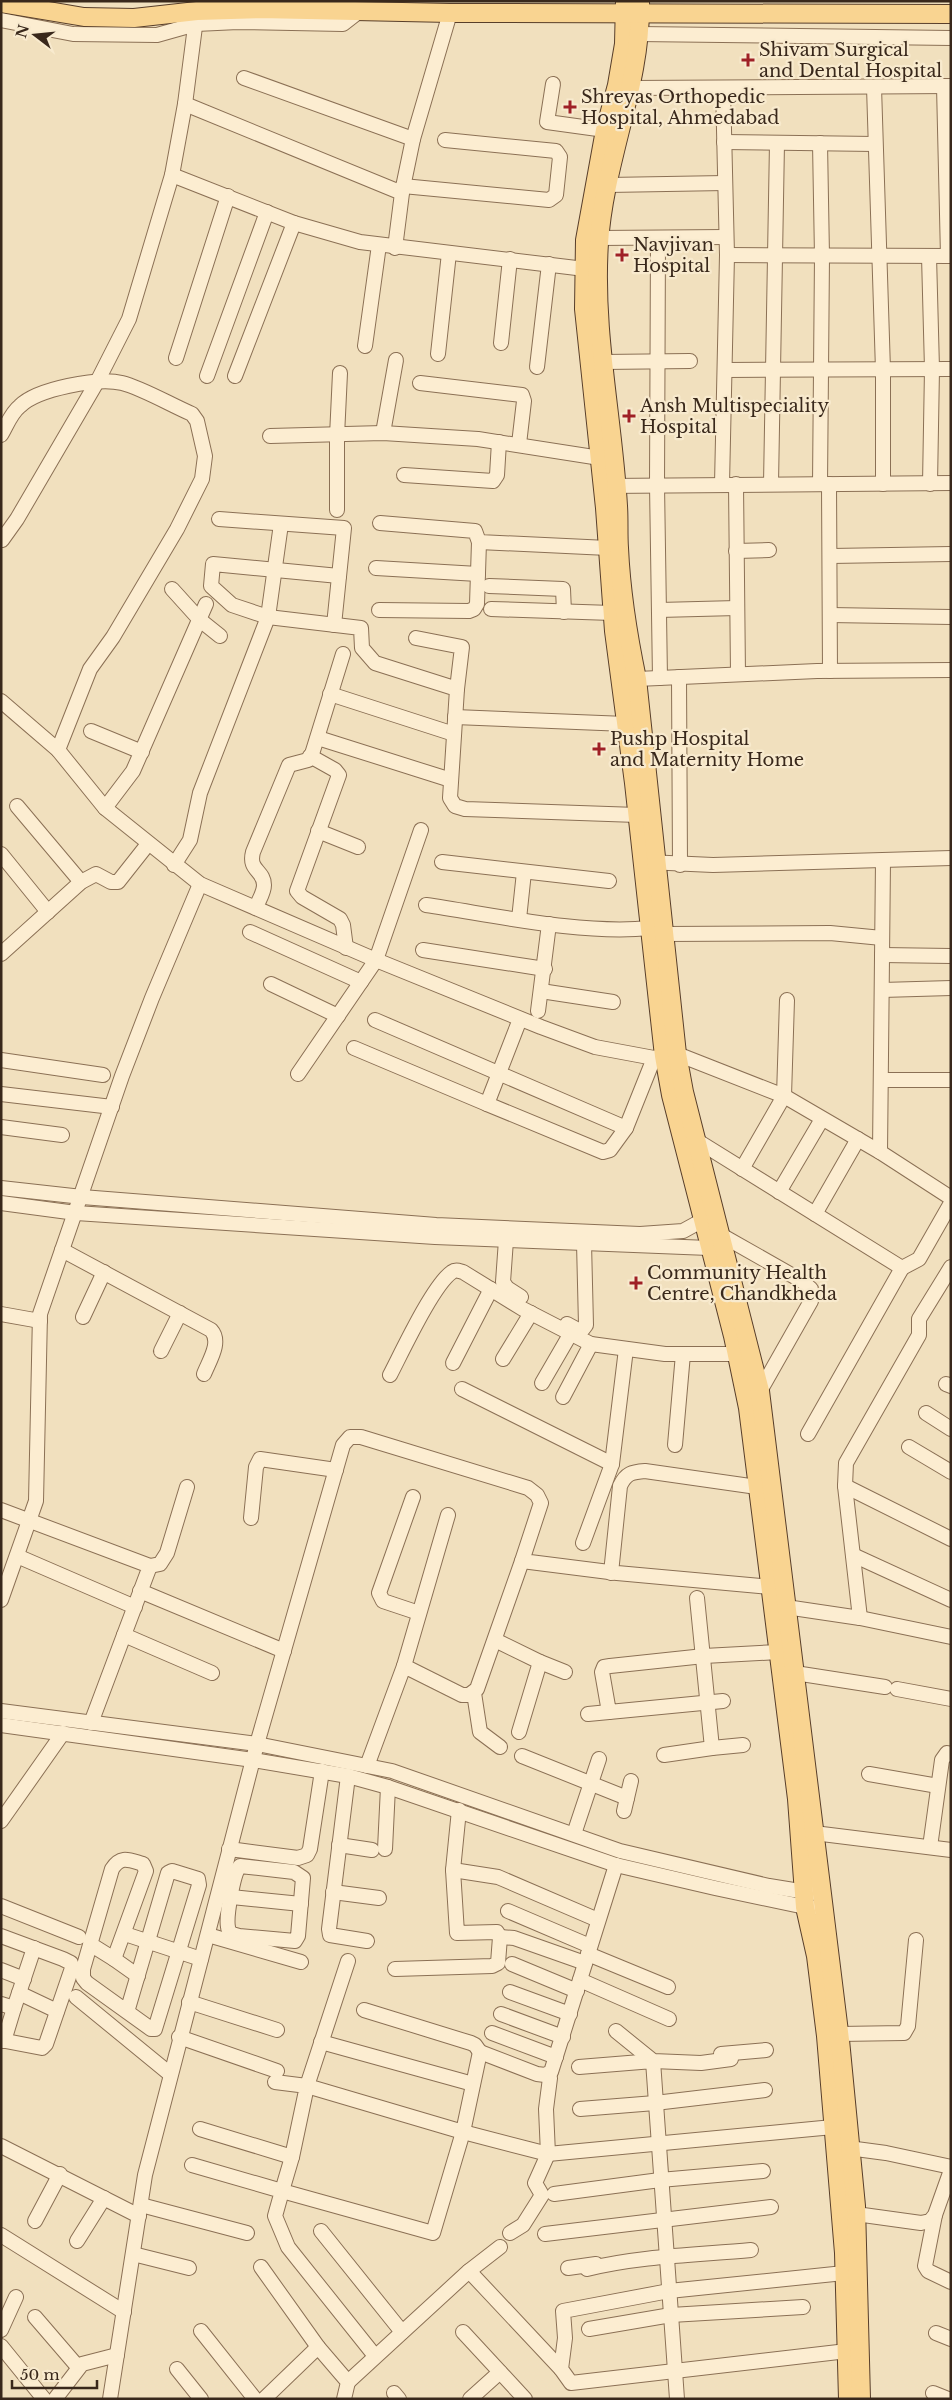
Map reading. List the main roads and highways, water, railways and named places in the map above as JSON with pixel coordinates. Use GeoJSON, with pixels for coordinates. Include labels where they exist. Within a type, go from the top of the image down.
{"type":"FeatureCollection","features":[{"type":"Feature","properties":{"kind":"main road"},"geometry":{"type":"LineString","coordinates":[[1,3],[45,20],[84,17],[197,18],[215,10],[361,10],[450,13],[633,7],[951,14]]}},
{"type":"Feature","properties":{"kind":"main road"},"geometry":{"type":"LineString","coordinates":[[633,7],[638,34],[630,88],[620,124],[600,238],[591,270],[584,309],[600,458],[609,486],[619,549],[627,630],[636,679],[649,862],[657,931],[665,1056],[670,1094],[703,1220],[715,1242],[760,1391],[814,1833],[812,1900],[826,1925],[839,2034],[848,2399]]}},
{"type":"Feature","properties":{"kind":"main road"},"geometry":{"type":"LineString","coordinates":[[633,7],[617,85],[604,130],[586,240],[598,308],[603,362],[609,486],[608,548],[612,613],[637,815],[649,862]]}},
{"type":"Feature","properties":{"kind":"main road"},"geometry":{"type":"LineString","coordinates":[[665,1056],[696,1140],[748,1408],[797,1799],[812,1900],[832,2127],[842,2147],[856,2214],[861,2399]]}},
{"type":"Feature","properties":{"kind":"place","name":"Shivam Surgical and Dental Hospital"},"geometry":{"type":"Point","coordinates":[748,60]}},
{"type":"Feature","properties":{"kind":"place","name":"Shreyas Orthopedic Hospital, Ahmedabad"},"geometry":{"type":"Point","coordinates":[570,107]}},
{"type":"Feature","properties":{"kind":"place","name":"Navjivan Hospital"},"geometry":{"type":"Point","coordinates":[622,255]}},
{"type":"Feature","properties":{"kind":"place","name":"Ansh Multispeciality Hospital"},"geometry":{"type":"Point","coordinates":[629,416]}},
{"type":"Feature","properties":{"kind":"place","name":"Pushp Hospital and Maternity Home"},"geometry":{"type":"Point","coordinates":[599,749]}},
{"type":"Feature","properties":{"kind":"place","name":"Community Health Centre, Chandkheda"},"geometry":{"type":"Point","coordinates":[636,1283]}}]}
